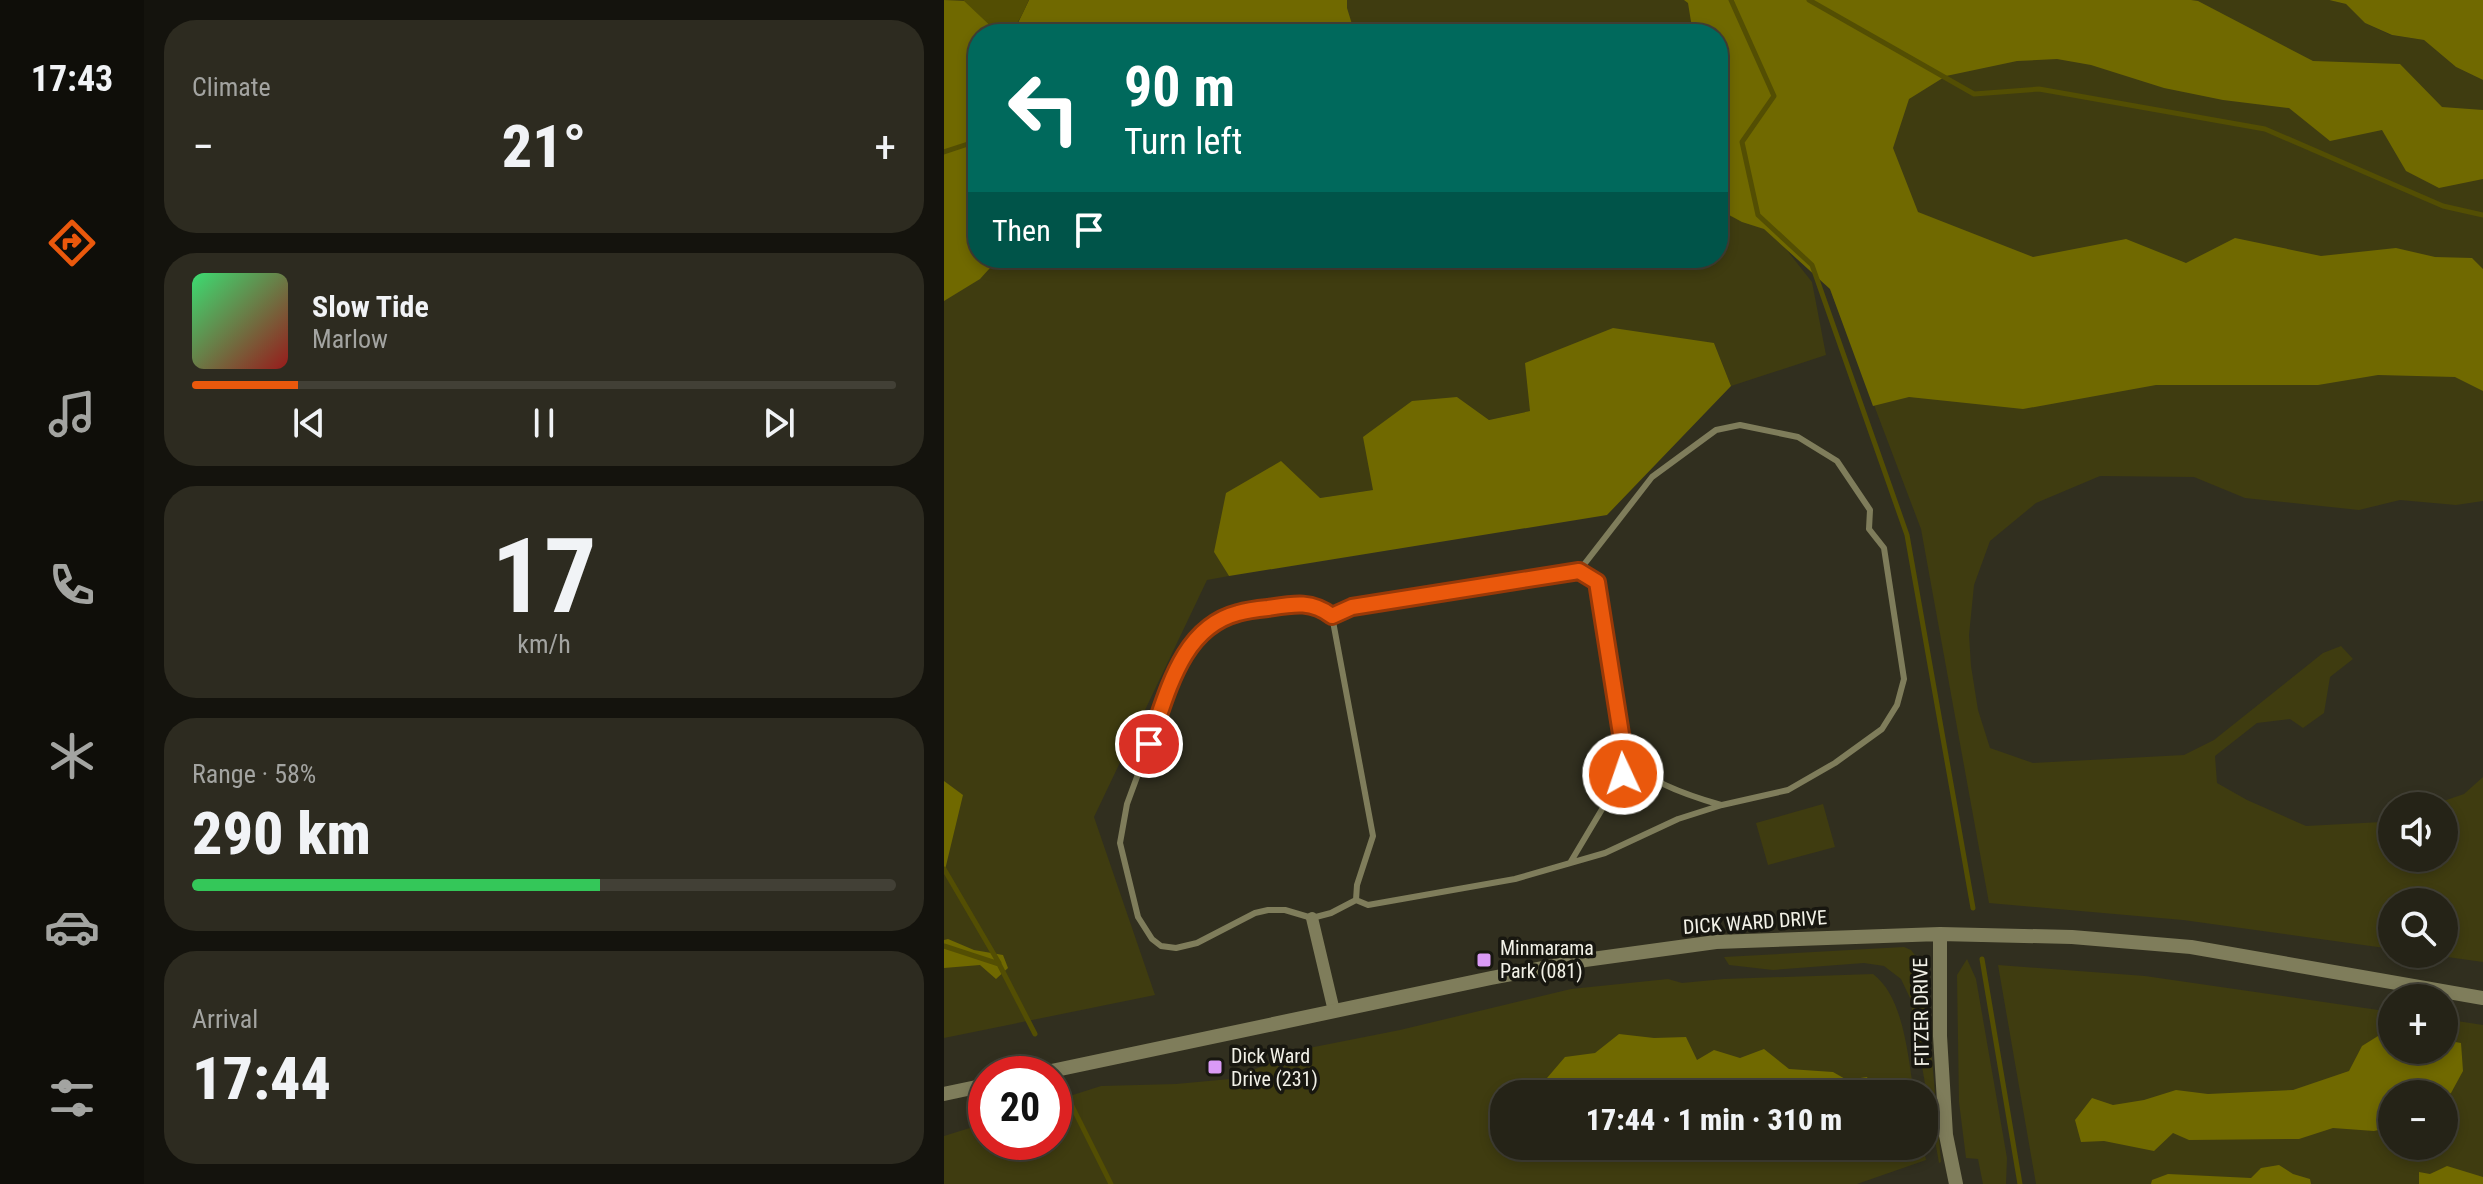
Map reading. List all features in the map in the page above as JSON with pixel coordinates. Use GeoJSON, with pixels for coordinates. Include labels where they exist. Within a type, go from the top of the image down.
{"type":"FeatureCollection","features":[{"type":"Feature","properties":{"kind":"street"},"geometry":{"type":"LineString","coordinates":[[1312,918],[1334,1011]]}},
{"type":"Feature","properties":{"kind":"street","name":"DICK WARD DRIVE"},"geometry":{"type":"LineString","coordinates":[[1072,1067],[1585,960],[1716,942],[1940,934],[2072,937],[2191,947],[2483,998]]}},
{"type":"Feature","properties":{"kind":"street","name":"FITZER DRIVE"},"geometry":{"type":"LineString","coordinates":[[1940,934],[1940,1036],[1946,1135],[1956,1184]]}},
{"type":"Feature","properties":{"kind":"street"},"geometry":{"type":"LineString","coordinates":[[944,1094],[968,1089]]}},
{"type":"Feature","properties":{"kind":"lane"},"geometry":{"type":"LineString","coordinates":[[1356,900],[1368,905],[1515,879],[1605,853],[1678,819],[1788,790],[1835,763],[1882,729],[1897,705],[1904,679],[1884,548],[1869,529],[1870,510],[1837,461],[1798,437],[1740,425],[1716,430],[1652,477],[1579,571]]}},
{"type":"Feature","properties":{"kind":"lane"},"geometry":{"type":"LineString","coordinates":[[1332,616],[1352,607],[1579,571],[1597,582],[1624,753],[1623,774],[1570,863]]}},
{"type":"Feature","properties":{"kind":"lane"},"geometry":{"type":"LineString","coordinates":[[1299,603],[1321,608],[1332,616],[1373,836],[1357,885],[1356,900],[1331,913],[1312,918],[1285,910],[1255,913],[1184,947],[1161,946],[1152,939],[1138,917],[1120,843],[1127,804],[1182,655],[1205,629],[1235,613],[1299,603]]}},
{"type":"Feature","properties":{"kind":"lane"},"geometry":{"type":"LineString","coordinates":[[1624,753],[1638,770],[1659,782],[1722,805]]}},
{"type":"Feature","properties":{"kind":"shaded area"},"geometry":{"type":"Polygon","coordinates":[[[944,0],[963,0],[988,24],[968,24],[968,268],[1728,268],[1728,24],[1017,24],[1029,0],[2329,0],[2346,4],[2365,23],[2391,35],[2424,40],[2456,67],[2483,80],[2483,501],[2456,505],[2400,500],[2359,510],[2245,498],[2194,477],[2100,476],[2036,503],[1990,541],[1974,585],[1969,635],[1978,710],[1990,748],[2033,763],[2184,755],[2214,740],[2323,653],[2341,646],[2353,659],[2330,677],[2324,713],[2303,728],[2290,719],[2257,723],[2215,756],[2217,783],[2306,826],[2378,822],[2378,872],[2458,872],[2458,796],[2483,777],[2483,962],[2458,958],[2458,888],[2378,888],[2378,947],[2183,920],[1989,903],[1921,529],[1813,252],[1782,244],[1812,282],[1826,355],[1731,386],[1714,343],[1530,411],[1489,420],[1457,397],[1373,490],[1320,498],[1214,552],[1229,576],[1207,580],[1094,817],[1155,995],[944,1038],[944,0]]]}},
{"type":"Feature","properties":{"kind":"shaded area"},"geometry":{"type":"Polygon","coordinates":[[[944,0],[967,1],[989,24],[968,24],[968,268],[990,268],[980,279],[944,301],[944,0]]]}},
{"type":"Feature","properties":{"kind":"shaded area"},"geometry":{"type":"Polygon","coordinates":[[[963,0],[1029,0],[1016,24],[988,24],[963,0]]]}},
{"type":"Feature","properties":{"kind":"shaded area"},"geometry":{"type":"Polygon","coordinates":[[[1029,0],[1347,0],[1352,24],[1017,24],[1029,0]]]}},
{"type":"Feature","properties":{"kind":"shaded area"},"geometry":{"type":"Polygon","coordinates":[[[1684,0],[2191,0],[2313,61],[2400,64],[2442,107],[2483,110],[2483,179],[2439,188],[2406,171],[2382,130],[2330,141],[2289,108],[2223,100],[2164,88],[2091,65],[2057,59],[2017,61],[1946,76],[1909,99],[1893,148],[1918,212],[2033,257],[2126,239],[2186,263],[2235,238],[2321,256],[2396,248],[2435,257],[2472,258],[2483,269],[2483,391],[2455,377],[2378,375],[2318,385],[2156,385],[2023,409],[1909,397],[1873,406],[1830,289],[1764,229],[1728,214],[1728,24],[1691,24],[1688,3],[1684,0]]]}},
{"type":"Feature","properties":{"kind":"shaded area"},"geometry":{"type":"Polygon","coordinates":[[[2329,0],[2483,0],[2483,80],[2456,67],[2424,40],[2392,35],[2365,23],[2346,4],[2329,0]]]}},
{"type":"Feature","properties":{"kind":"shaded area"},"geometry":{"type":"Polygon","coordinates":[[[1613,328],[1714,343],[1731,386],[1607,515],[1229,576],[1214,552],[1226,493],[1281,461],[1320,498],[1373,490],[1363,437],[1412,401],[1457,397],[1489,420],[1530,411],[1525,363],[1613,328]]]}},
{"type":"Feature","properties":{"kind":"shaded area"},"geometry":{"type":"Polygon","coordinates":[[[944,781],[963,795],[944,874],[944,781]]]}},
{"type":"Feature","properties":{"kind":"shaded area"},"geometry":{"type":"Polygon","coordinates":[[[1823,804],[1835,847],[1768,865],[1756,823],[1823,804]]]}},
{"type":"Feature","properties":{"kind":"shaded area"},"geometry":{"type":"Polygon","coordinates":[[[944,940],[974,950],[1003,955],[1008,968],[996,979],[980,965],[944,968],[944,940]]]}},
{"type":"Feature","properties":{"kind":"shaded area"},"geometry":{"type":"Polygon","coordinates":[[[1904,947],[1911,950],[1924,967],[1934,1080],[1924,1080],[1910,998],[1901,979],[1884,966],[1864,963],[1773,970],[1729,965],[1724,957],[1904,947]]]}},
{"type":"Feature","properties":{"kind":"shaded area"},"geometry":{"type":"Polygon","coordinates":[[[1967,959],[1976,979],[2007,1158],[2006,1184],[1983,1184],[1978,1159],[1966,1158],[1959,1102],[1957,975],[1967,959]]]}},
{"type":"Feature","properties":{"kind":"shaded area"},"geometry":{"type":"Polygon","coordinates":[[[1998,965],[2145,976],[2378,1010],[2378,1064],[2458,1064],[2458,1021],[2483,1025],[2483,1184],[2036,1184],[1998,965]]]}},
{"type":"Feature","properties":{"kind":"shaded area"},"geometry":{"type":"Polygon","coordinates":[[[1873,974],[1892,997],[1898,1012],[1912,1080],[1490,1080],[1490,1160],[1926,1160],[1857,1184],[944,1184],[944,1136],[968,1129],[968,1160],[1072,1160],[1072,1095],[1101,1086],[1230,1079],[1309,1048],[1400,1030],[1571,989],[1668,979],[1682,983],[1873,974]]]}},
{"type":"Feature","properties":{"kind":"shaded area"},"geometry":{"type":"Polygon","coordinates":[[[1619,1034],[1654,1038],[1686,1037],[1697,1060],[1714,1050],[1740,1058],[1764,1049],[1789,1069],[1833,1072],[1847,1080],[1545,1080],[1565,1057],[1595,1053],[1619,1034]]]}},
{"type":"Feature","properties":{"kind":"shaded area"},"geometry":{"type":"Polygon","coordinates":[[[2378,1036],[2378,1064],[2458,1064],[2458,1042],[2461,1043],[2463,1071],[2458,1080],[2378,1080],[2378,1130],[2374,1131],[2333,1128],[2299,1139],[2189,1140],[2173,1133],[2154,1151],[2104,1141],[2081,1142],[2075,1120],[2092,1098],[2113,1105],[2176,1090],[2208,1094],[2293,1090],[2349,1071],[2362,1046],[2378,1036]]]}},
{"type":"Feature","properties":{"kind":"shaded area"},"geometry":{"type":"Polygon","coordinates":[[[1938,1128],[1941,1162],[1938,1157],[1938,1128]]]}},
{"type":"Feature","properties":{"kind":"shaded area"},"geometry":{"type":"Polygon","coordinates":[[[2279,1165],[2293,1174],[2310,1179],[2311,1184],[2151,1184],[2152,1180],[2168,1174],[2251,1178],[2261,1168],[2279,1165]]]}},
{"type":"Feature","properties":{"kind":"shaded area"},"geometry":{"type":"Polygon","coordinates":[[[2447,1166],[2483,1177],[2483,1184],[2419,1184],[2419,1172],[2430,1174],[2447,1166]]]}},
{"type":"Feature","properties":{"kind":"waterway"},"geometry":{"type":"LineString","coordinates":[[1731,0],[1774,96],[1742,142],[1758,215],[1812,265],[1907,535],[1973,908]]}},
{"type":"Feature","properties":{"kind":"waterway"},"geometry":{"type":"LineString","coordinates":[[1809,0],[1974,94],[2039,89],[2265,129],[2443,206],[2483,215]]}},
{"type":"Feature","properties":{"kind":"waterway"},"geometry":{"type":"LineString","coordinates":[[944,152],[968,144]]}},
{"type":"Feature","properties":{"kind":"waterway"},"geometry":{"type":"LineString","coordinates":[[944,869],[999,963]]}},
{"type":"Feature","properties":{"kind":"waterway"},"geometry":{"type":"LineString","coordinates":[[944,946],[999,964],[1035,1034]]}},
{"type":"Feature","properties":{"kind":"waterway"},"geometry":{"type":"LineString","coordinates":[[1982,959],[2020,1184]]}},
{"type":"Feature","properties":{"kind":"waterway"},"geometry":{"type":"LineString","coordinates":[[1072,1106],[1111,1184]]}},
{"type":"Feature","properties":{"kind":"place","name":"Minmarama Park (081)"},"geometry":{"type":"Point","coordinates":[1484,960]}},
{"type":"Feature","properties":{"kind":"place","name":"Dick Ward Drive (231)"},"geometry":{"type":"Point","coordinates":[1215,1067]}},
{"type":"Feature","properties":{"kind":"route"},"geometry":{"type":"LineString","coordinates":[[1149,744],[1182,655],[1205,629],[1235,613],[1299,603],[1321,608],[1332,616],[1352,607],[1579,571],[1597,582],[1624,753],[1623,774]]}}]}
